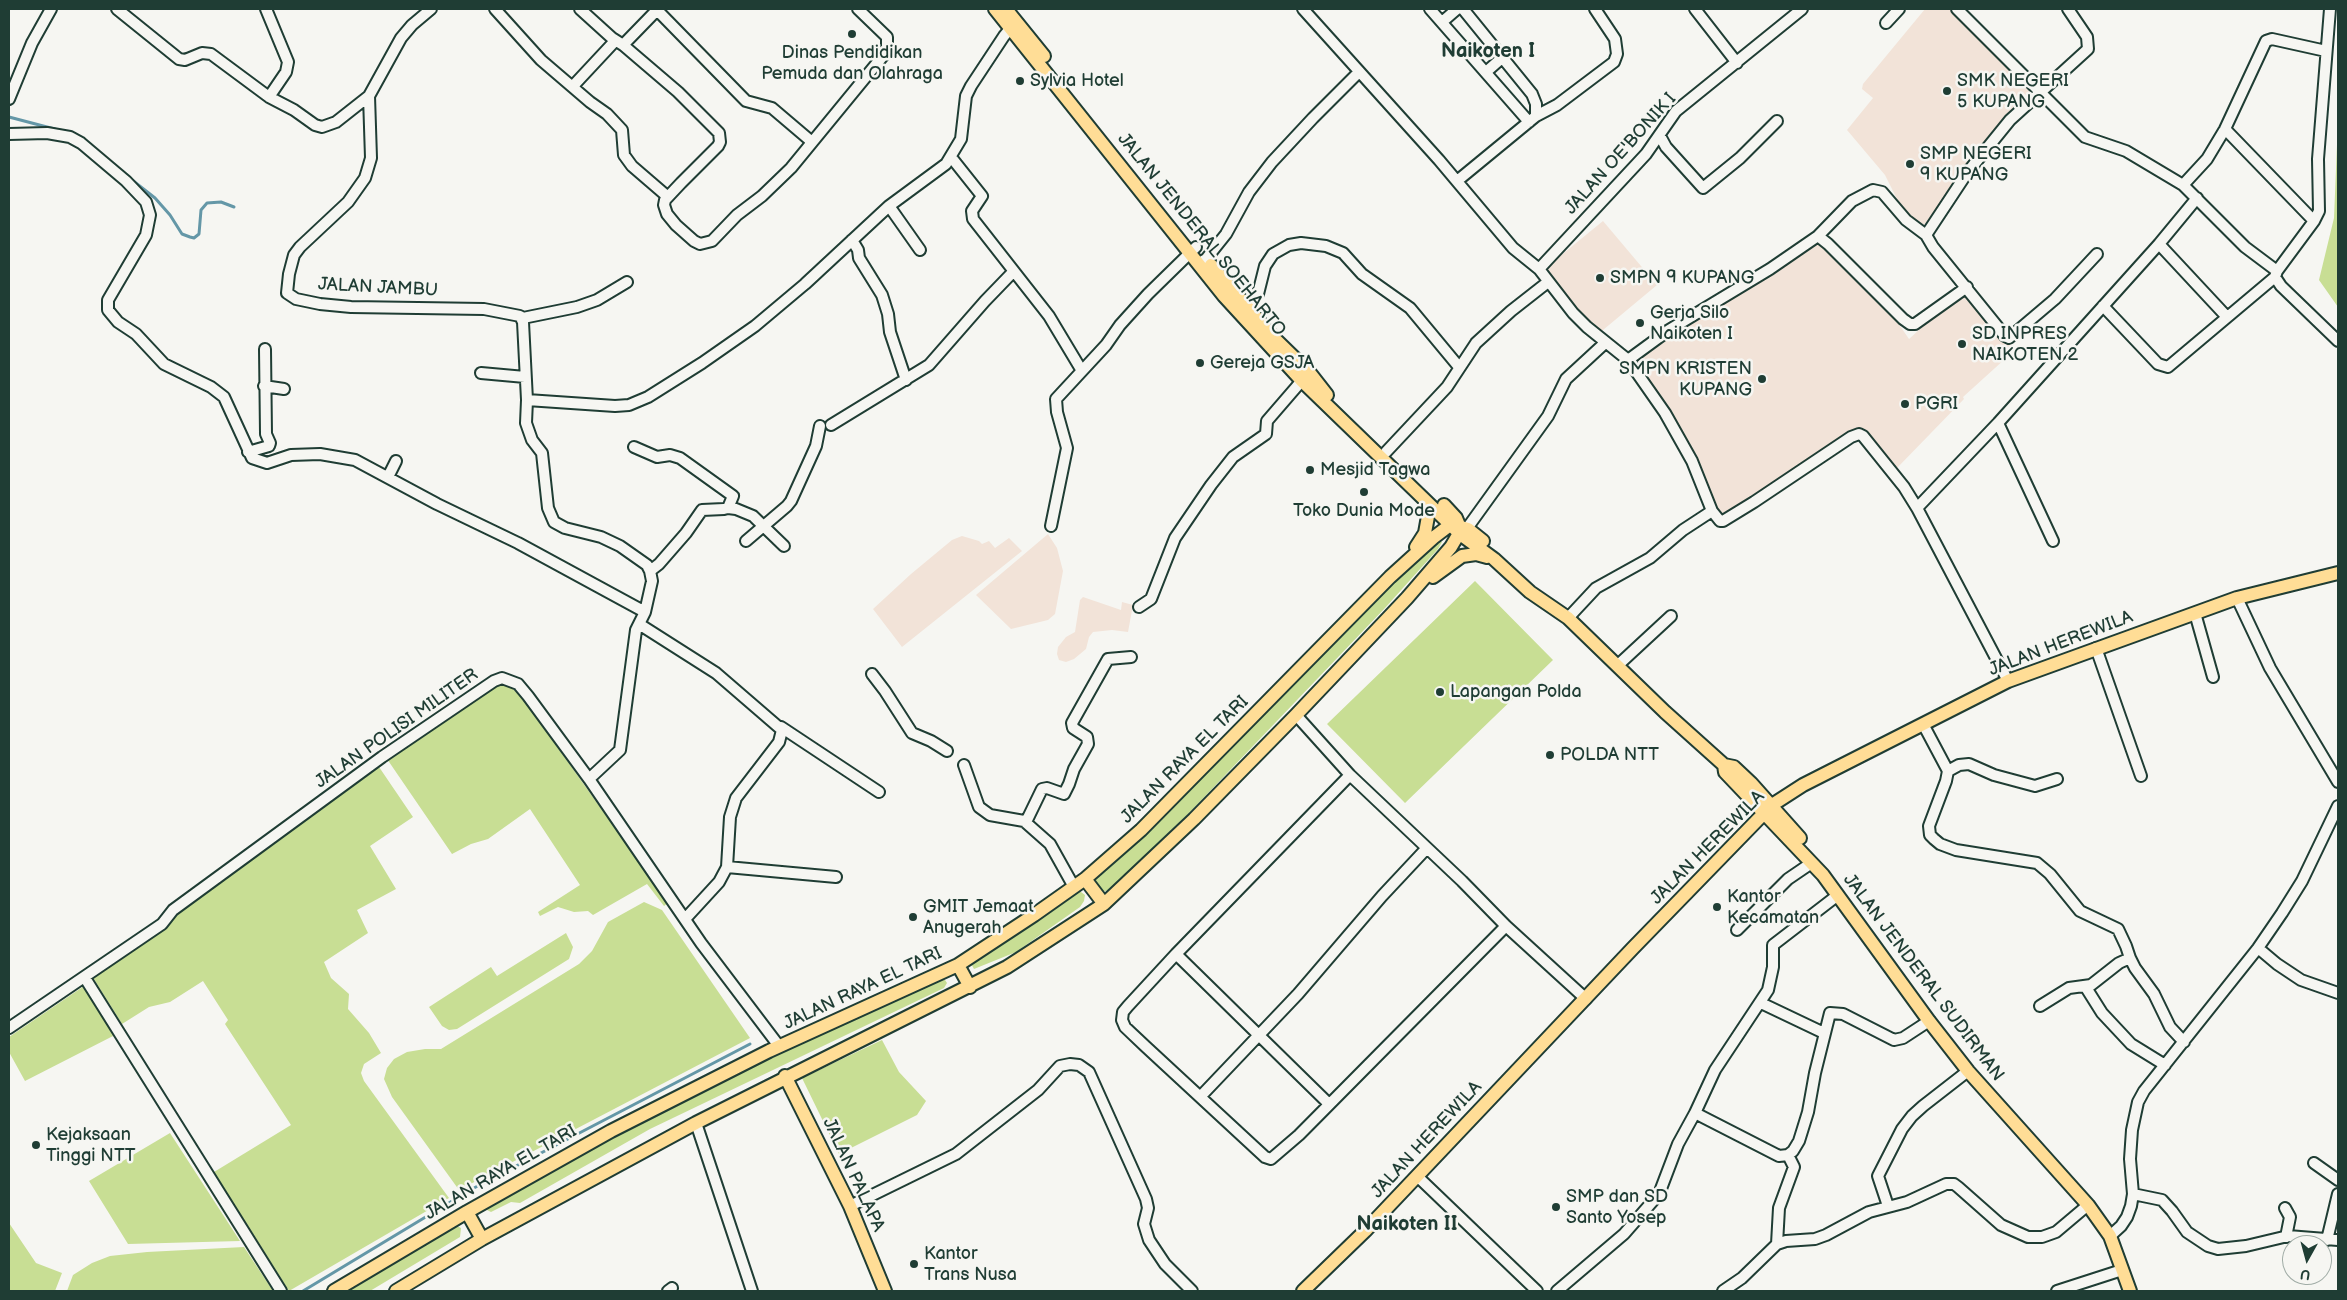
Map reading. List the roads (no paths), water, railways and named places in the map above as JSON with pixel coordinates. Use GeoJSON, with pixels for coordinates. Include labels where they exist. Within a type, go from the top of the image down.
{"type":"FeatureCollection","features":[{"type":"Feature","properties":{"kind":"main road","name":"JALAN JENDERAL SOEHARTO"},"geometry":{"type":"LineString","coordinates":[[995,9],[1014,25],[1193,249],[1224,296],[1305,376],[1430,505],[1496,557],[1568,618],[1616,666],[1724,765],[1734,767],[1769,809]]}},
{"type":"Feature","properties":{"kind":"main road","name":"JALAN JENDERAL SOEHARTO"},"geometry":{"type":"LineString","coordinates":[[1006,9],[1014,25]]}},
{"type":"Feature","properties":{"kind":"main road","name":"JALAN JENDERAL SOEHARTO"},"geometry":{"type":"LineString","coordinates":[[1202,261],[1247,307],[1305,376],[1444,505],[1459,528],[1488,545],[1496,557]]}},
{"type":"Feature","properties":{"kind":"main road"},"geometry":{"type":"LineString","coordinates":[[1390,577],[1425,533],[1430,505]]}},
{"type":"Feature","properties":{"kind":"main road","name":"JALAN RAYA EL TARI"},"geometry":{"type":"LineString","coordinates":[[334,1291],[467,1212],[611,1131],[779,1046],[958,965],[1034,915],[1079,883],[1141,830],[1390,577],[1459,528]]}},
{"type":"Feature","properties":{"kind":"main road"},"geometry":{"type":"LineString","coordinates":[[396,1291],[482,1239],[696,1123],[785,1076],[970,986],[1043,946],[1104,904],[1194,819],[1407,598],[1459,528]]}},
{"type":"Feature","properties":{"kind":"main road"},"geometry":{"type":"LineString","coordinates":[[1407,598],[1456,558],[1476,554],[1496,557]]}},
{"type":"Feature","properties":{"kind":"main road","name":"JALAN HEREWILA"},"geometry":{"type":"LineString","coordinates":[[1303,1291],[1417,1176],[1633,948],[1769,809],[1803,785],[2008,681],[2237,598],[2338,573]]}},
{"type":"Feature","properties":{"kind":"main road"},"geometry":{"type":"LineString","coordinates":[[1769,809],[1820,863],[1823,875]]}},
{"type":"Feature","properties":{"kind":"main road","name":"JALAN JENDERAL SUDIRMAN"},"geometry":{"type":"LineString","coordinates":[[1769,809],[1810,864],[1823,875],[1929,1021],[1968,1071],[2088,1205],[2110,1236],[2130,1291]]}},
{"type":"Feature","properties":{"kind":"main road"},"geometry":{"type":"LineString","coordinates":[[1079,883],[1104,904]]}},
{"type":"Feature","properties":{"kind":"main road"},"geometry":{"type":"LineString","coordinates":[[958,965],[970,986]]}},
{"type":"Feature","properties":{"kind":"main road","name":"JALAN PALAPA"},"geometry":{"type":"LineString","coordinates":[[785,1076],[850,1206],[885,1291]]}},
{"type":"Feature","properties":{"kind":"main road"},"geometry":{"type":"LineString","coordinates":[[467,1212],[482,1239]]}},
{"type":"Feature","properties":{"kind":"street"},"geometry":{"type":"LineString","coordinates":[[9,99],[32,43],[51,9]]}},
{"type":"Feature","properties":{"kind":"street"},"geometry":{"type":"LineString","coordinates":[[117,9],[180,58],[186,60],[202,53],[211,54],[269,97],[294,110],[315,125],[322,126],[336,122],[368,96],[401,38],[412,25],[431,9]]}},
{"type":"Feature","properties":{"kind":"street"},"geometry":{"type":"LineString","coordinates":[[266,9],[288,62],[286,72],[269,97]]}},
{"type":"Feature","properties":{"kind":"street"},"geometry":{"type":"LineString","coordinates":[[494,9],[541,60],[607,114],[622,130],[624,155],[632,166],[668,197]]}},
{"type":"Feature","properties":{"kind":"street"},"geometry":{"type":"LineString","coordinates":[[580,9],[678,92],[715,128],[720,137],[718,146],[668,197],[664,205],[667,214],[694,241],[706,244],[791,168],[887,51],[886,37],[858,9]]}},
{"type":"Feature","properties":{"kind":"street"},"geometry":{"type":"LineString","coordinates":[[1304,9],[1514,248],[1539,269],[1573,313],[1604,343],[1628,360],[1665,413],[1687,453],[1712,511],[1720,521],[1723,521],[1798,473],[1851,436],[1859,434],[1863,436],[1917,508],[2008,681]]}},
{"type":"Feature","properties":{"kind":"street"},"geometry":{"type":"LineString","coordinates":[[1430,9],[1486,72],[1533,119]]}},
{"type":"Feature","properties":{"kind":"street"},"geometry":{"type":"LineString","coordinates":[[1442,22],[1457,9]]}},
{"type":"Feature","properties":{"kind":"street"},"geometry":{"type":"LineString","coordinates":[[1463,9],[1532,94],[1536,104],[1533,119]]}},
{"type":"Feature","properties":{"kind":"street"},"geometry":{"type":"LineString","coordinates":[[1457,181],[1533,119],[1557,105],[1614,62],[1617,54],[1615,39],[1595,9]]}},
{"type":"Feature","properties":{"kind":"street"},"geometry":{"type":"LineString","coordinates":[[1695,9],[1737,63]]}},
{"type":"Feature","properties":{"kind":"street","name":"JALAN OE'BONIK I"},"geometry":{"type":"LineString","coordinates":[[1539,269],[1660,136],[1676,111],[1802,9]]}},
{"type":"Feature","properties":{"kind":"street"},"geometry":{"type":"LineString","coordinates":[[1886,23],[1899,9]]}},
{"type":"Feature","properties":{"kind":"street"},"geometry":{"type":"LineString","coordinates":[[1957,9],[2085,137],[2126,151],[2183,185],[2245,247],[2276,274],[2281,286],[2338,341]]}},
{"type":"Feature","properties":{"kind":"street"},"geometry":{"type":"LineString","coordinates":[[1926,235],[1987,147],[2010,120],[2040,91],[2088,50],[2087,37],[2068,9]]}},
{"type":"Feature","properties":{"kind":"street"},"geometry":{"type":"LineString","coordinates":[[2103,306],[2158,364],[2168,368],[2276,274],[2314,221],[2319,211],[2318,159],[2330,9]]}},
{"type":"Feature","properties":{"kind":"street"},"geometry":{"type":"LineString","coordinates":[[573,86],[657,10],[746,101],[772,108],[812,142]]}},
{"type":"Feature","properties":{"kind":"street"},"geometry":{"type":"LineString","coordinates":[[528,400],[623,406],[648,397],[702,363],[755,326],[889,206],[928,179],[951,157],[964,130],[966,96],[1014,25]]}},
{"type":"Feature","properties":{"kind":"street"},"geometry":{"type":"LineString","coordinates":[[2183,185],[2206,159],[2225,129],[2266,41],[2272,39],[2326,51]]}},
{"type":"Feature","properties":{"kind":"street"},"geometry":{"type":"LineString","coordinates":[[1486,72],[1502,57]]}},
{"type":"Feature","properties":{"kind":"street"},"geometry":{"type":"LineString","coordinates":[[1202,261],[1226,234],[1249,192],[1272,162],[1359,72]]}},
{"type":"Feature","properties":{"kind":"street","name":"JALAN JAMBU"},"geometry":{"type":"LineString","coordinates":[[368,96],[371,158],[365,178],[348,202],[300,247],[294,255],[287,287],[290,296],[320,304],[351,307],[421,306],[489,309],[516,314],[522,318]]}},
{"type":"Feature","properties":{"kind":"street"},"geometry":{"type":"LineString","coordinates":[[1660,136],[1666,147],[1703,188],[1740,158],[1777,121]]}},
{"type":"Feature","properties":{"kind":"street"},"geometry":{"type":"LineString","coordinates":[[2225,129],[2314,221]]}},
{"type":"Feature","properties":{"kind":"street"},"geometry":{"type":"LineString","coordinates":[[9,134],[47,133],[70,137],[126,181],[146,202],[150,215],[146,235],[108,300],[108,310],[118,322],[136,334],[150,347],[164,364],[210,387],[224,397],[252,458],[262,463],[291,455],[340,456],[355,460],[437,504],[518,542],[645,612]]}},
{"type":"Feature","properties":{"kind":"street"},"geometry":{"type":"LineString","coordinates":[[951,157],[982,196],[972,211],[973,219],[1057,328],[1082,371]]}},
{"type":"Feature","properties":{"kind":"street"},"geometry":{"type":"LineString","coordinates":[[1628,360],[1669,330],[1770,269],[1818,236],[1852,202],[1873,190],[1882,192],[1906,220],[1926,235],[1933,247],[2005,336],[2010,338],[2055,299],[2097,254]]}},
{"type":"Feature","properties":{"kind":"street"},"geometry":{"type":"LineString","coordinates":[[1917,508],[1998,423],[2159,244],[2197,198]]}},
{"type":"Feature","properties":{"kind":"street"},"geometry":{"type":"LineString","coordinates":[[889,206],[920,250]]}},
{"type":"Feature","properties":{"kind":"street"},"geometry":{"type":"LineString","coordinates":[[1818,236],[1910,324],[1915,324],[1966,287]]}},
{"type":"Feature","properties":{"kind":"street"},"geometry":{"type":"LineString","coordinates":[[852,240],[858,250],[859,258],[882,296],[888,314],[890,332],[906,380]]}},
{"type":"Feature","properties":{"kind":"street"},"geometry":{"type":"LineString","coordinates":[[2159,244],[2227,317]]}},
{"type":"Feature","properties":{"kind":"street"},"geometry":{"type":"LineString","coordinates":[[1247,307],[1258,294],[1266,266],[1274,254],[1289,245],[1326,246],[1343,253],[1362,274],[1410,308],[1460,367]]}},
{"type":"Feature","properties":{"kind":"street"},"geometry":{"type":"LineString","coordinates":[[1051,526],[1067,448],[1057,412],[1056,399],[1148,294],[1193,249]]}},
{"type":"Feature","properties":{"kind":"street"},"geometry":{"type":"LineString","coordinates":[[831,425],[929,365],[1013,272]]}},
{"type":"Feature","properties":{"kind":"street"},"geometry":{"type":"LineString","coordinates":[[589,779],[620,750],[636,630],[645,612],[652,581],[647,565],[620,546],[601,537],[564,528],[554,522],[548,508],[546,474],[542,453],[528,432],[526,423],[528,400],[522,318],[577,307],[597,300],[627,282]]}},
{"type":"Feature","properties":{"kind":"street"},"geometry":{"type":"LineString","coordinates":[[1386,452],[1435,401],[1476,343],[1548,282]]}},
{"type":"Feature","properties":{"kind":"street"},"geometry":{"type":"LineString","coordinates":[[1459,528],[1548,416],[1566,379],[1604,343]]}},
{"type":"Feature","properties":{"kind":"street"},"geometry":{"type":"LineString","coordinates":[[248,452],[269,446],[264,386],[266,349]]}},
{"type":"Feature","properties":{"kind":"street"},"geometry":{"type":"LineString","coordinates":[[481,373],[525,377]]}},
{"type":"Feature","properties":{"kind":"street"},"geometry":{"type":"LineString","coordinates":[[1139,607],[1151,599],[1175,538],[1211,485],[1233,457],[1266,434],[1267,421],[1305,376]]}},
{"type":"Feature","properties":{"kind":"street"},"geometry":{"type":"LineString","coordinates":[[264,386],[284,389]]}},
{"type":"Feature","properties":{"kind":"street"},"geometry":{"type":"LineString","coordinates":[[1998,423],[2053,542]]}},
{"type":"Feature","properties":{"kind":"street"},"geometry":{"type":"LineString","coordinates":[[746,541],[791,501],[816,446],[820,426]]}},
{"type":"Feature","properties":{"kind":"street"},"geometry":{"type":"LineString","coordinates":[[634,447],[657,457],[670,455],[680,458],[732,494],[733,496],[728,508]]}},
{"type":"Feature","properties":{"kind":"street"},"geometry":{"type":"LineString","coordinates":[[388,477],[396,461]]}},
{"type":"Feature","properties":{"kind":"street"},"geometry":{"type":"LineString","coordinates":[[650,571],[659,564],[686,533],[702,510],[728,508],[744,512],[765,523],[784,546]]}},
{"type":"Feature","properties":{"kind":"street"},"geometry":{"type":"LineString","coordinates":[[1568,618],[1596,588],[1650,558],[1683,530],[1712,511]]}},
{"type":"Feature","properties":{"kind":"street"},"geometry":{"type":"LineString","coordinates":[[2237,598],[2270,668],[2338,782]]}},
{"type":"Feature","properties":{"kind":"street"},"geometry":{"type":"LineString","coordinates":[[2195,613],[2213,677]]}},
{"type":"Feature","properties":{"kind":"street"},"geometry":{"type":"LineString","coordinates":[[1616,666],[1671,616]]}},
{"type":"Feature","properties":{"kind":"street"},"geometry":{"type":"LineString","coordinates":[[639,624],[716,673],[781,727],[879,792]]}},
{"type":"Feature","properties":{"kind":"street"},"geometry":{"type":"LineString","coordinates":[[2096,648],[2141,776]]}},
{"type":"Feature","properties":{"kind":"street"},"geometry":{"type":"LineString","coordinates":[[1026,822],[1042,789],[1047,788],[1064,794],[1070,784],[1074,769],[1088,744],[1087,737],[1073,728],[1072,723],[1108,659],[1131,657]]}},
{"type":"Feature","properties":{"kind":"street"},"geometry":{"type":"LineString","coordinates":[[872,674],[912,733],[931,741],[947,751]]}},
{"type":"Feature","properties":{"kind":"street","name":"JALAN POLISI MILITER"},"geometry":{"type":"LineString","coordinates":[[9,1028],[162,924],[181,904],[382,757],[494,681],[502,678],[509,679],[518,684],[589,779],[685,919],[779,1046]]}},
{"type":"Feature","properties":{"kind":"street"},"geometry":{"type":"LineString","coordinates":[[1296,715],[1350,775],[1426,849],[1462,881],[1506,926],[1586,999]]}},
{"type":"Feature","properties":{"kind":"street"},"geometry":{"type":"LineString","coordinates":[[1923,724],[1948,771],[1930,826],[1930,835],[1940,844],[1956,850],[2029,861],[2043,867],[2080,911],[2118,929],[2135,968],[2154,994],[2170,1027],[2184,1042]]}},
{"type":"Feature","properties":{"kind":"street"},"geometry":{"type":"LineString","coordinates":[[685,919],[719,882],[727,867],[730,817],[736,798],[779,742],[783,733],[781,727]]}},
{"type":"Feature","properties":{"kind":"street"},"geometry":{"type":"LineString","coordinates":[[1948,771],[1959,765],[1969,764],[1994,775],[2035,786],[2057,779]]}},
{"type":"Feature","properties":{"kind":"street"},"geometry":{"type":"LineString","coordinates":[[964,765],[979,807],[990,815],[1026,822],[1050,844],[1079,883]]}},
{"type":"Feature","properties":{"kind":"street"},"geometry":{"type":"LineString","coordinates":[[1350,775],[1176,954],[1123,1012],[1122,1020],[1125,1026],[1145,1046],[1268,1159],[1275,1157],[1405,1030],[1506,926]]}},
{"type":"Feature","properties":{"kind":"street"},"geometry":{"type":"LineString","coordinates":[[2110,1236],[2121,1226],[2127,1217],[2133,1194],[2130,1159],[2132,1130],[2136,1109],[2144,1091],[2258,948],[2302,881],[2338,806]]}},
{"type":"Feature","properties":{"kind":"street"},"geometry":{"type":"LineString","coordinates":[[1200,1097],[1298,994],[1382,896],[1426,849]]}},
{"type":"Feature","properties":{"kind":"street"},"geometry":{"type":"LineString","coordinates":[[1737,930],[1788,880],[1810,864]]}},
{"type":"Feature","properties":{"kind":"street"},"geometry":{"type":"LineString","coordinates":[[727,867],[836,877]]}},
{"type":"Feature","properties":{"kind":"street"},"geometry":{"type":"LineString","coordinates":[[1557,1291],[1624,1234],[1659,1194],[1678,1144],[1715,1070],[1761,1003],[1771,981],[1773,945],[1838,895]]}},
{"type":"Feature","properties":{"kind":"street"},"geometry":{"type":"LineString","coordinates":[[2258,948],[2276,964],[2301,980],[2338,993]]}},
{"type":"Feature","properties":{"kind":"street"},"geometry":{"type":"LineString","coordinates":[[1176,954],[1329,1104]]}},
{"type":"Feature","properties":{"kind":"street"},"geometry":{"type":"LineString","coordinates":[[2040,1006],[2069,988],[2091,985],[2119,963],[2130,958]]}},
{"type":"Feature","properties":{"kind":"street"},"geometry":{"type":"LineString","coordinates":[[84,978],[281,1291]]}},
{"type":"Feature","properties":{"kind":"street"},"geometry":{"type":"LineString","coordinates":[[2086,986],[2102,1012],[2130,1044],[2165,1065]]}},
{"type":"Feature","properties":{"kind":"street"},"geometry":{"type":"LineString","coordinates":[[1761,1003],[1824,1033]]}},
{"type":"Feature","properties":{"kind":"street"},"geometry":{"type":"LineString","coordinates":[[1695,1113],[1779,1156],[1788,1155],[1799,1142],[1803,1130],[1828,1015],[1833,1012],[1843,1014],[1894,1040],[1903,1038],[1929,1021]]}},
{"type":"Feature","properties":{"kind":"street"},"geometry":{"type":"LineString","coordinates":[[850,1206],[956,1154],[1038,1090],[1060,1066],[1080,1065],[1089,1072],[1146,1199],[1148,1208],[1144,1224],[1149,1240],[1172,1273],[1192,1291]]}},
{"type":"Feature","properties":{"kind":"street"},"geometry":{"type":"LineString","coordinates":[[1888,1206],[1878,1176],[1902,1129],[1917,1111],[1968,1071]]}},
{"type":"Feature","properties":{"kind":"street"},"geometry":{"type":"LineString","coordinates":[[696,1123],[752,1291]]}},
{"type":"Feature","properties":{"kind":"street"},"geometry":{"type":"LineString","coordinates":[[1777,1244],[1779,1208],[1794,1169],[1788,1155]]}},
{"type":"Feature","properties":{"kind":"street"},"geometry":{"type":"LineString","coordinates":[[2314,1163],[2334,1173],[2338,1180]]}},
{"type":"Feature","properties":{"kind":"street"},"geometry":{"type":"LineString","coordinates":[[1417,1176],[1537,1291]]}},
{"type":"Feature","properties":{"kind":"street"},"geometry":{"type":"LineString","coordinates":[[1723,1291],[1742,1278],[1777,1244],[1786,1241],[1815,1239],[1835,1231],[1869,1212],[1907,1202],[1946,1184],[1954,1184],[2000,1226],[2028,1237],[2042,1237],[2056,1232],[2088,1205]]}},
{"type":"Feature","properties":{"kind":"street"},"geometry":{"type":"LineString","coordinates":[[2133,1194],[2162,1200],[2191,1235],[2208,1246],[2218,1249],[2246,1246],[2282,1238]]}},
{"type":"Feature","properties":{"kind":"street"},"geometry":{"type":"LineString","coordinates":[[2328,1235],[2337,1195]]}},
{"type":"Feature","properties":{"kind":"street"},"geometry":{"type":"LineString","coordinates":[[2285,1208],[2290,1217],[2286,1235]]}},
{"type":"Feature","properties":{"kind":"street"},"geometry":{"type":"LineString","coordinates":[[2057,1291],[2122,1270]]}},
{"type":"Feature","properties":{"kind":"waterway"},"geometry":{"type":"LineString","coordinates":[[9,117],[66,132]]}},
{"type":"Feature","properties":{"kind":"waterway"},"geometry":{"type":"LineString","coordinates":[[132,180],[155,198],[170,215],[182,234],[190,237],[194,238],[199,234],[201,210],[207,203],[221,202],[234,207]]}},
{"type":"Feature","properties":{"kind":"waterway"},"geometry":{"type":"LineString","coordinates":[[303,1291],[472,1189],[750,1044]]}},
{"type":"Feature","properties":{"kind":"place","name":"Dinas Pendidikan Pemuda dan Olahraga"},"geometry":{"type":"Point","coordinates":[852,34]}},
{"type":"Feature","properties":{"kind":"place","name":"Sylvia Hotel"},"geometry":{"type":"Point","coordinates":[1020,81]}},
{"type":"Feature","properties":{"kind":"place","name":"SMK NEGERI 5 KUPANG"},"geometry":{"type":"Point","coordinates":[1947,91]}},
{"type":"Feature","properties":{"kind":"place","name":"SMP NEGERI 9 KUPANG"},"geometry":{"type":"Point","coordinates":[1910,164]}},
{"type":"Feature","properties":{"kind":"place","name":"SMPN 9 KUPANG"},"geometry":{"type":"Point","coordinates":[1600,278]}},
{"type":"Feature","properties":{"kind":"place","name":"Gerja Silo Naikoten I"},"geometry":{"type":"Point","coordinates":[1640,323]}},
{"type":"Feature","properties":{"kind":"place","name":"SD INPRES NAIKOTEN 2"},"geometry":{"type":"Point","coordinates":[1962,344]}},
{"type":"Feature","properties":{"kind":"place","name":"Gereja GSJA"},"geometry":{"type":"Point","coordinates":[1200,363]}},
{"type":"Feature","properties":{"kind":"place","name":"SMPN KRISTEN KUPANG"},"geometry":{"type":"Point","coordinates":[1762,379]}},
{"type":"Feature","properties":{"kind":"place","name":"PGRI"},"geometry":{"type":"Point","coordinates":[1905,404]}},
{"type":"Feature","properties":{"kind":"place","name":"Mesjid Tagwa"},"geometry":{"type":"Point","coordinates":[1310,470]}},
{"type":"Feature","properties":{"kind":"place","name":"Toko Dunia Mode"},"geometry":{"type":"Point","coordinates":[1364,492]}},
{"type":"Feature","properties":{"kind":"place","name":"Lapangan Polda"},"geometry":{"type":"Point","coordinates":[1440,692]}},
{"type":"Feature","properties":{"kind":"place","name":"POLDA NTT"},"geometry":{"type":"Point","coordinates":[1550,755]}},
{"type":"Feature","properties":{"kind":"place","name":"Kantor Kecamatan"},"geometry":{"type":"Point","coordinates":[1717,907]}},
{"type":"Feature","properties":{"kind":"place","name":"GMIT Jemaat Anugerah"},"geometry":{"type":"Point","coordinates":[913,917]}},
{"type":"Feature","properties":{"kind":"place","name":"Kejaksaan Tinggi NTT"},"geometry":{"type":"Point","coordinates":[36,1145]}},
{"type":"Feature","properties":{"kind":"place","name":"SMP dan SD Santo Yosep"},"geometry":{"type":"Point","coordinates":[1556,1207]}},
{"type":"Feature","properties":{"kind":"place","name":"Kantor Trans Nusa"},"geometry":{"type":"Point","coordinates":[914,1264]}},
{"type":"Feature","properties":{"kind":"district","name":"Naikoten I"},"geometry":{"type":"Point","coordinates":[1488,52]}},
{"type":"Feature","properties":{"kind":"district","name":"Naikoten II"},"geometry":{"type":"Point","coordinates":[1407,1225]}}]}
